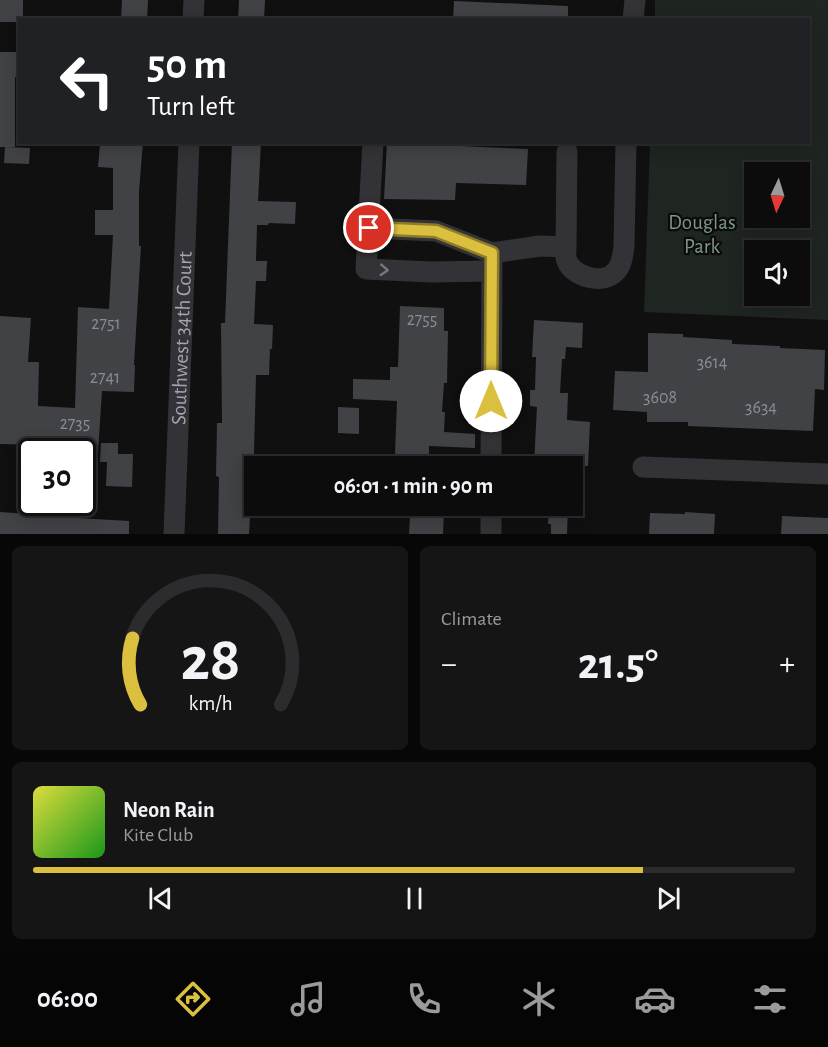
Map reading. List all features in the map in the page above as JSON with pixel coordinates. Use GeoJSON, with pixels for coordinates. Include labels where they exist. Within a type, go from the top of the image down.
{"type":"FeatureCollection","features":[{"type":"Feature","properties":{"kind":"street"},"geometry":{"type":"LineString","coordinates":[[193,18],[194,0]]}},
{"type":"Feature","properties":{"kind":"street"},"geometry":{"type":"LineString","coordinates":[[633,18],[635,0]]}},
{"type":"Feature","properties":{"kind":"street","name":"Southwest 34th Court"},"geometry":{"type":"LineString","coordinates":[[174,534],[189,144]]}},
{"type":"Feature","properties":{"kind":"street"},"geometry":{"type":"LineString","coordinates":[[373,144],[366,269],[431,272],[491,262],[540,246],[566,247]]}},
{"type":"Feature","properties":{"kind":"street"},"geometry":{"type":"LineString","coordinates":[[567,152],[566,260],[572,269],[584,277],[604,278],[617,271],[624,246],[626,144]]}},
{"type":"Feature","properties":{"kind":"street"},"geometry":{"type":"LineString","coordinates":[[369,228],[436,231],[491,262]]}},
{"type":"Feature","properties":{"kind":"street"},"geometry":{"type":"LineString","coordinates":[[491,262],[491,456]]}},
{"type":"Feature","properties":{"kind":"street"},"geometry":{"type":"LineString","coordinates":[[643,467],[828,474]]}},
{"type":"Feature","properties":{"kind":"street"},"geometry":{"type":"LineString","coordinates":[[491,516],[491,534]]}},
{"type":"Feature","properties":{"kind":"green space","name":"Douglas Park"},"geometry":{"type":"Polygon","coordinates":[[[655,0],[828,0],[828,320],[644,312],[650,144],[810,144],[810,18],[655,18],[655,0]]]}},
{"type":"Feature","properties":{"kind":"building"},"geometry":{"type":"Polygon","coordinates":[[[0,0],[23,0],[23,18],[18,18],[18,22],[0,22],[0,0]]]}},
{"type":"Feature","properties":{"kind":"building"},"geometry":{"type":"Polygon","coordinates":[[[122,0],[148,0],[147,18],[121,18],[122,0]]]}},
{"type":"Feature","properties":{"kind":"building"},"geometry":{"type":"Polygon","coordinates":[[[239,0],[265,0],[264,18],[238,18],[239,0]]]}},
{"type":"Feature","properties":{"kind":"building"},"geometry":{"type":"Polygon","coordinates":[[[454,1],[568,6],[568,18],[453,18],[454,1]]]}},
{"type":"Feature","properties":{"kind":"building"},"geometry":{"type":"Polygon","coordinates":[[[0,52],[18,52],[18,77],[15,77],[15,147],[0,147],[0,52]]]}},
{"type":"Feature","properties":{"kind":"building"},"geometry":{"type":"Polygon","coordinates":[[[100,144],[143,144],[139,191],[139,246],[141,246],[134,392],[102,391],[98,452],[96,452],[96,438],[18,438],[18,444],[0,444],[0,316],[31,318],[28,362],[39,362],[38,406],[75,408],[78,307],[109,309],[113,235],[95,235],[95,210],[113,210],[113,168],[98,167],[100,144]]]}},
{"type":"Feature","properties":{"kind":"building"},"geometry":{"type":"Polygon","coordinates":[[[232,144],[261,144],[258,201],[296,202],[295,224],[257,225],[256,261],[267,261],[266,281],[256,281],[254,324],[273,325],[269,375],[256,375],[254,456],[244,456],[244,516],[250,516],[249,534],[218,534],[219,477],[216,476],[217,423],[222,423],[221,323],[225,323],[232,144]]]}},
{"type":"Feature","properties":{"kind":"building"},"geometry":{"type":"Polygon","coordinates":[[[387,144],[459,144],[459,146],[528,149],[526,185],[456,183],[455,200],[384,199],[387,144]]]}},
{"type":"Feature","properties":{"kind":"building"},"geometry":{"type":"Polygon","coordinates":[[[5,147],[30,148],[29,164],[4,163],[5,147]]]}},
{"type":"Feature","properties":{"kind":"building"},"geometry":{"type":"Polygon","coordinates":[[[400,306],[444,308],[444,331],[448,331],[447,383],[444,383],[442,412],[445,412],[444,432],[475,434],[475,448],[429,446],[429,455],[395,454],[397,401],[353,399],[353,379],[390,380],[390,367],[398,367],[400,306]]]}},
{"type":"Feature","properties":{"kind":"building"},"geometry":{"type":"Polygon","coordinates":[[[534,320],[583,323],[582,348],[566,347],[565,359],[562,359],[560,393],[568,393],[567,420],[590,422],[588,466],[583,466],[583,456],[534,456],[537,407],[530,406],[530,390],[535,390],[536,357],[532,357],[534,320]]]}},
{"type":"Feature","properties":{"kind":"building"},"geometry":{"type":"Polygon","coordinates":[[[648,333],[683,334],[683,337],[732,340],[732,344],[825,350],[824,390],[815,389],[813,431],[688,426],[688,422],[647,422],[647,412],[613,410],[615,371],[648,372],[648,333]]]}},
{"type":"Feature","properties":{"kind":"building"},"geometry":{"type":"Polygon","coordinates":[[[338,407],[359,408],[359,434],[338,433],[338,407]]]}},
{"type":"Feature","properties":{"kind":"building"},"geometry":{"type":"Polygon","coordinates":[[[101,443],[118,443],[118,454],[133,454],[132,487],[106,486],[107,462],[100,462],[101,443]]]}},
{"type":"Feature","properties":{"kind":"building"},"geometry":{"type":"Polygon","coordinates":[[[0,512],[18,513],[18,516],[62,516],[129,521],[129,534],[0,534],[0,512]]]}},
{"type":"Feature","properties":{"kind":"building"},"geometry":{"type":"Polygon","coordinates":[[[685,512],[715,514],[714,534],[649,534],[650,513],[685,514],[685,512]]]}},
{"type":"Feature","properties":{"kind":"building"},"geometry":{"type":"Polygon","coordinates":[[[410,516],[444,516],[443,534],[409,534],[410,516]]]}},
{"type":"Feature","properties":{"kind":"building"},"geometry":{"type":"Polygon","coordinates":[[[548,516],[568,516],[567,534],[551,534],[551,524],[548,524],[548,516]]]}},
{"type":"Feature","properties":{"kind":"building"},"geometry":{"type":"Polygon","coordinates":[[[782,516],[828,518],[828,534],[781,534],[782,516]]]}},
{"type":"Feature","properties":{"kind":"route"},"geometry":{"type":"LineString","coordinates":[[369,228],[436,231],[492,253],[491,401]]}}]}
